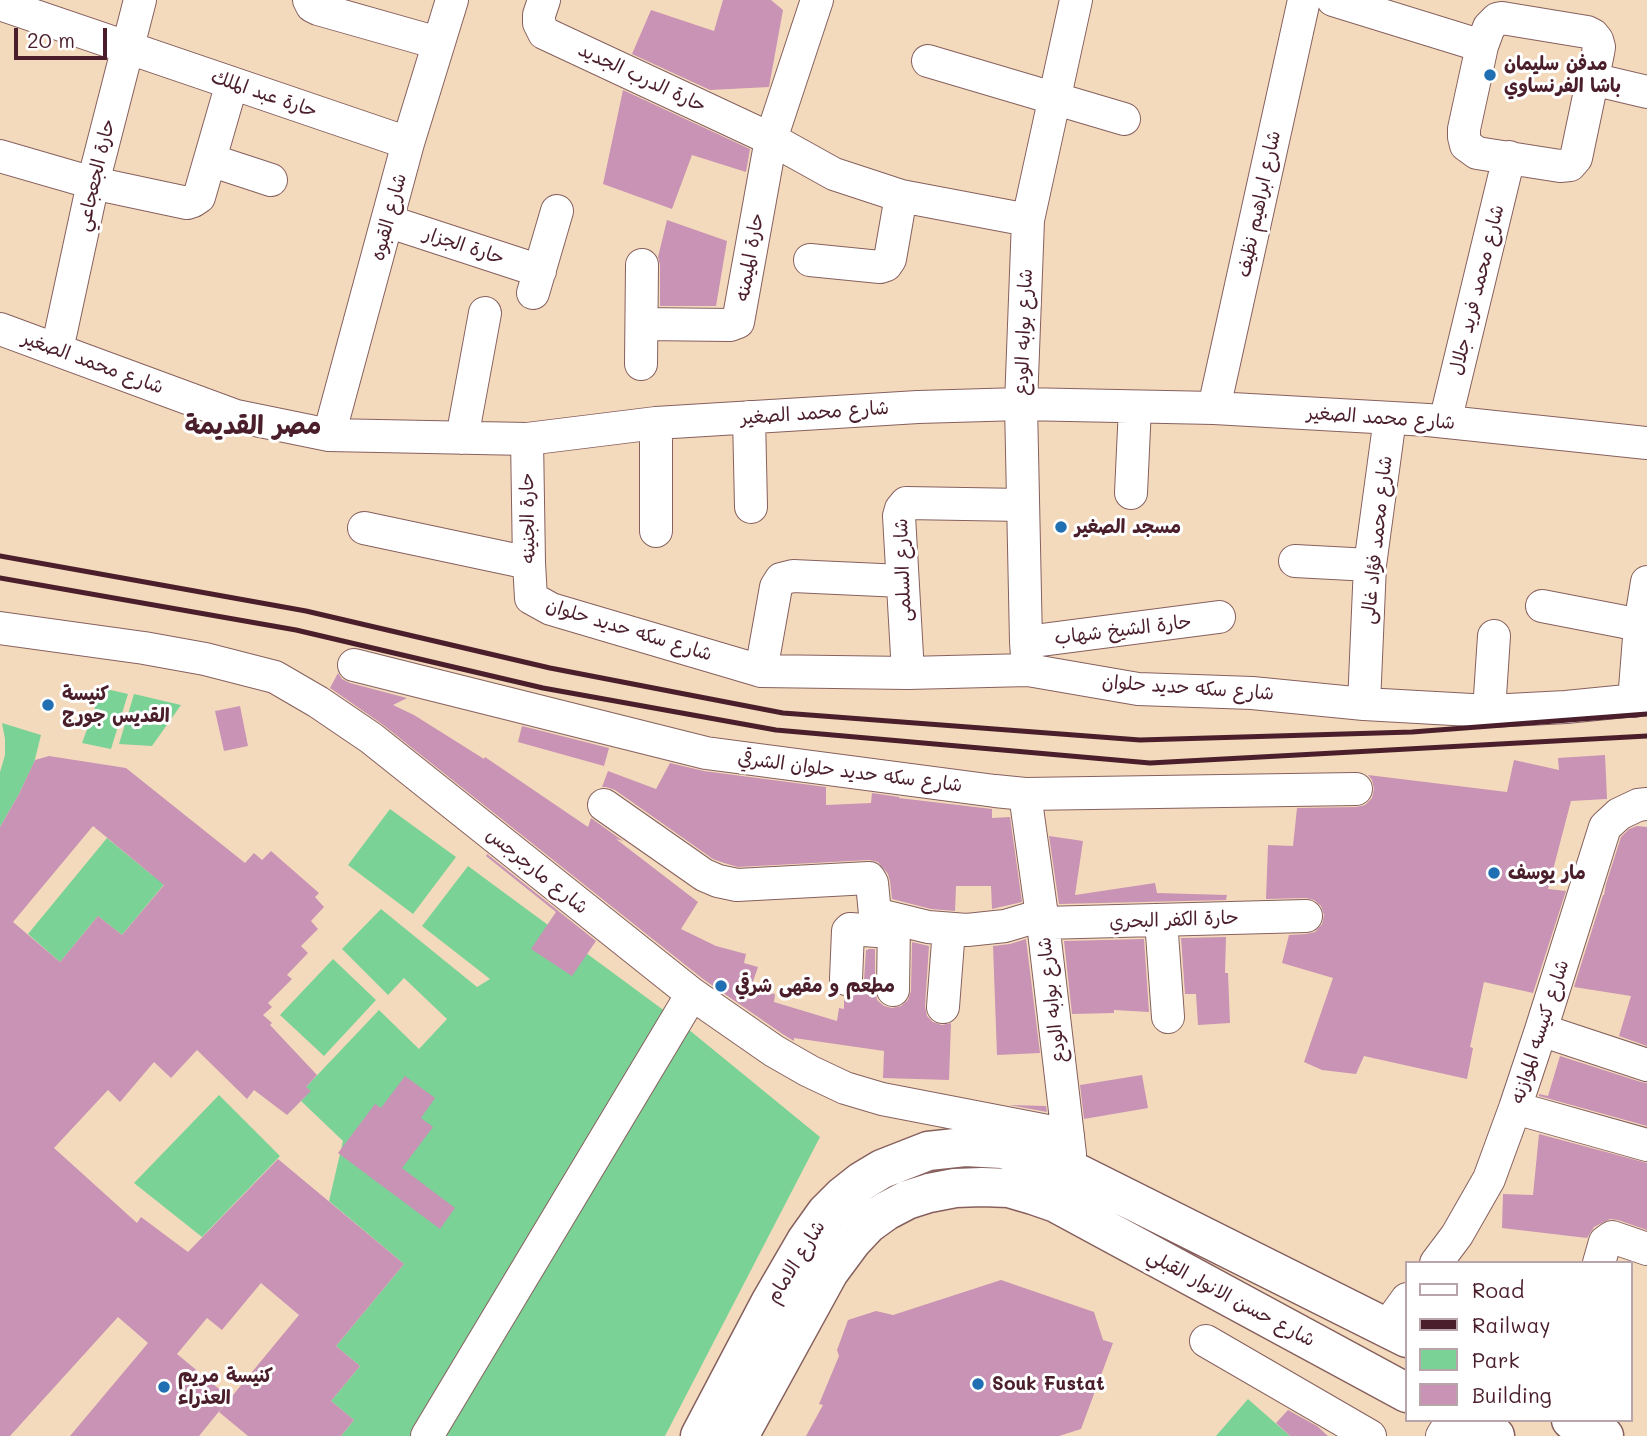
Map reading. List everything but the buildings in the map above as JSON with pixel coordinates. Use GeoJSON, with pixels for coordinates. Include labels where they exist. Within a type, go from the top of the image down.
{"type":"FeatureCollection","features":[{"type":"Feature","properties":{"kind":"main road","name":"شارع الامام"},"geometry":{"type":"LineString","coordinates":[[700,1436],[806,1241],[826,1213],[862,1181],[882,1169],[928,1151],[965,1147],[1002,1149],[1037,1157],[1065,1169],[1033,1195],[1009,1188],[955,1188],[907,1200],[868,1224],[829,1272],[739,1436]]}},
{"type":"Feature","properties":{"kind":"main road"},"geometry":{"type":"LineString","coordinates":[[1065,1169],[1400,1322]]}},
{"type":"Feature","properties":{"kind":"main road","name":"شارع حسن الانوار القبلي"},"geometry":{"type":"LineString","coordinates":[[1065,1169],[1406,1392]]}},
{"type":"Feature","properties":{"kind":"main road"},"geometry":{"type":"LineString","coordinates":[[1467,1422],[1494,1436]]}},
{"type":"Feature","properties":{"kind":"main road"},"geometry":{"type":"LineString","coordinates":[[1575,1422],[1604,1436]]}},
{"type":"Feature","properties":{"kind":"street","name":"حارة الجعجاعي"},"geometry":{"type":"LineString","coordinates":[[57,351],[93,183],[140,0]]}},
{"type":"Feature","properties":{"kind":"street"},"geometry":{"type":"LineString","coordinates":[[309,0],[312,6],[318,9],[438,43]]}},
{"type":"Feature","properties":{"kind":"street","name":"شارع القبوه"},"geometry":{"type":"LineString","coordinates":[[330,435],[408,144],[452,0]]}},
{"type":"Feature","properties":{"kind":"street","name":"حارة الدرب الجديد"},"geometry":{"type":"LineString","coordinates":[[544,0],[539,15],[539,23],[544,33],[771,138]]}},
{"type":"Feature","properties":{"kind":"street","name":"شارع بوابه الودع"},"geometry":{"type":"LineString","coordinates":[[1027,656],[1021,404],[1028,220],[1076,0]]}},
{"type":"Feature","properties":{"kind":"street","name":"شارع ابراهيم نظيف"},"geometry":{"type":"LineString","coordinates":[[1214,408],[1304,0]]}},
{"type":"Feature","properties":{"kind":"street"},"geometry":{"type":"LineString","coordinates":[[1333,0],[1482,46]]}},
{"type":"Feature","properties":{"kind":"street"},"geometry":{"type":"LineString","coordinates":[[812,2],[771,138],[834,174],[901,196],[1028,220]]}},
{"type":"Feature","properties":{"kind":"street","name":"حارة عبد الملك"},"geometry":{"type":"LineString","coordinates":[[0,4],[408,144]]}},
{"type":"Feature","properties":{"kind":"street"},"geometry":{"type":"LineString","coordinates":[[1546,12],[1593,35],[1597,40],[1599,47],[1576,158],[1570,165],[1560,166],[1477,153],[1466,145],[1464,137],[1482,46],[1489,27],[1497,19],[1546,12]]}},
{"type":"Feature","properties":{"kind":"street"},"geometry":{"type":"LineString","coordinates":[[928,61],[1124,119]]}},
{"type":"Feature","properties":{"kind":"street"},"geometry":{"type":"LineString","coordinates":[[1592,79],[1647,92]]}},
{"type":"Feature","properties":{"kind":"street"},"geometry":{"type":"LineString","coordinates":[[0,156],[93,183],[187,203],[199,197],[232,83]]}},
{"type":"Feature","properties":{"kind":"street","name":"حارة الميمنه"},"geometry":{"type":"LineString","coordinates":[[642,324],[730,325],[737,322],[771,138]]}},
{"type":"Feature","properties":{"kind":"street","name":"شارع محمد فريد جلال"},"geometry":{"type":"LineString","coordinates":[[1446,422],[1509,157]]}},
{"type":"Feature","properties":{"kind":"street"},"geometry":{"type":"LineString","coordinates":[[210,160],[271,180]]}},
{"type":"Feature","properties":{"kind":"street"},"geometry":{"type":"LineString","coordinates":[[810,260],[880,267],[886,265],[890,259],[901,196]]}},
{"type":"Feature","properties":{"kind":"street","name":"حارة الجزار"},"geometry":{"type":"LineString","coordinates":[[387,221],[537,282],[556,211]]}},
{"type":"Feature","properties":{"kind":"street"},"geometry":{"type":"LineString","coordinates":[[641,364],[642,265]]}},
{"type":"Feature","properties":{"kind":"street"},"geometry":{"type":"LineString","coordinates":[[462,438],[485,313]]}},
{"type":"Feature","properties":{"kind":"street","name":"شارع محمد الصغير"},"geometry":{"type":"LineString","coordinates":[[0,329],[236,416],[330,435],[527,439],[656,423],[918,407],[1021,404],[1214,408],[1390,418],[1647,443]]}},
{"type":"Feature","properties":{"kind":"street"},"geometry":{"type":"LineString","coordinates":[[1131,493],[1135,407]]}},
{"type":"Feature","properties":{"kind":"street"},"geometry":{"type":"LineString","coordinates":[[749,417],[751,508]]}},
{"type":"Feature","properties":{"kind":"street","name":"شارع محمد فؤاد غالى"},"geometry":{"type":"LineString","coordinates":[[1364,704],[1370,565],[1390,418]]}},
{"type":"Feature","properties":{"kind":"street"},"geometry":{"type":"LineString","coordinates":[[656,423],[656,531]]}},
{"type":"Feature","properties":{"kind":"street","name":"حارة الجنينه"},"geometry":{"type":"LineString","coordinates":[[527,439],[531,598]]}},
{"type":"Feature","properties":{"kind":"street","name":"شارع السلمى"},"geometry":{"type":"LineString","coordinates":[[908,673],[898,516],[901,509],[906,503],[1023,505]]}},
{"type":"Feature","properties":{"kind":"street"},"geometry":{"type":"LineString","coordinates":[[364,528],[529,563]]}},
{"type":"Feature","properties":{"kind":"street"},"geometry":{"type":"LineString","coordinates":[[1295,561],[1370,565]]}},
{"type":"Feature","properties":{"kind":"street"},"geometry":{"type":"LineString","coordinates":[[761,671],[776,587],[781,579],[793,576],[902,581]]}},
{"type":"Feature","properties":{"kind":"street"},"geometry":{"type":"LineString","coordinates":[[1640,700],[1640,625],[1647,582]]}},
{"type":"Feature","properties":{"kind":"street","name":"شارع سكه حديد حلوان"},"geometry":{"type":"LineString","coordinates":[[531,598],[551,609],[761,671],[908,673],[1027,656],[1138,689],[1252,693],[1364,704],[1489,711],[1640,700]]}},
{"type":"Feature","properties":{"kind":"street"},"geometry":{"type":"LineString","coordinates":[[1542,606],[1640,625]]}},
{"type":"Feature","properties":{"kind":"street","name":"حارة الشيخ شهاب"},"geometry":{"type":"LineString","coordinates":[[1027,656],[1219,617]]}},
{"type":"Feature","properties":{"kind":"street","name":"شارع مارجرجس"},"geometry":{"type":"LineString","coordinates":[[0,628],[157,650],[275,677],[371,738],[692,994],[774,1051],[845,1087],[1065,1169]]}},
{"type":"Feature","properties":{"kind":"street"},"geometry":{"type":"LineString","coordinates":[[1489,711],[1494,636]]}},
{"type":"Feature","properties":{"kind":"street","name":"شارع سكه حديد حلوان الشرقي"},"geometry":{"type":"LineString","coordinates":[[354,665],[706,753],[1025,794],[1356,789]]}},
{"type":"Feature","properties":{"kind":"street","name":"شارع بوابه الودع"},"geometry":{"type":"LineString","coordinates":[[1025,794],[1042,919],[1065,1169]]}},
{"type":"Feature","properties":{"kind":"street"},"geometry":{"type":"LineString","coordinates":[[604,805],[704,875],[718,881],[737,884],[869,878],[872,883],[875,914],[887,918]]}},
{"type":"Feature","properties":{"kind":"street","name":"شارع كنيسه الموازنه"},"geometry":{"type":"LineString","coordinates":[[1438,1261],[1457,1235],[1489,1179],[1541,1030],[1605,827],[1619,814],[1642,805]]}},
{"type":"Feature","properties":{"kind":"street","name":"حارة الكفر البحري"},"geometry":{"type":"LineString","coordinates":[[887,918],[928,927],[967,930],[1042,919],[1161,920],[1306,916]]}},
{"type":"Feature","properties":{"kind":"street"},"geometry":{"type":"LineString","coordinates":[[846,979],[848,931],[877,931],[887,918]]}},
{"type":"Feature","properties":{"kind":"street"},"geometry":{"type":"LineString","coordinates":[[887,918],[893,990]]}},
{"type":"Feature","properties":{"kind":"street"},"geometry":{"type":"LineString","coordinates":[[1161,920],[1168,1017]]}},
{"type":"Feature","properties":{"kind":"street"},"geometry":{"type":"LineString","coordinates":[[943,1007],[949,929]]}},
{"type":"Feature","properties":{"kind":"street"},"geometry":{"type":"LineString","coordinates":[[427,1436],[692,994]]}},
{"type":"Feature","properties":{"kind":"street"},"geometry":{"type":"LineString","coordinates":[[1541,1030],[1647,1065]]}},
{"type":"Feature","properties":{"kind":"street"},"geometry":{"type":"LineString","coordinates":[[1515,1108],[1647,1145]]}},
{"type":"Feature","properties":{"kind":"street"},"geometry":{"type":"LineString","coordinates":[[1602,1253],[1612,1237],[1647,1249]]}},
{"type":"Feature","properties":{"kind":"street"},"geometry":{"type":"LineString","coordinates":[[1206,1341],[1370,1436]]}},
{"type":"Feature","properties":{"kind":"green space"},"geometry":{"type":"Polygon","coordinates":[[[102,688],[128,694],[111,749],[82,743],[102,688]]]}},
{"type":"Feature","properties":{"kind":"green space"},"geometry":{"type":"Polygon","coordinates":[[[134,694],[181,705],[152,746],[119,744],[134,694]]]}},
{"type":"Feature","properties":{"kind":"green space"},"geometry":{"type":"Polygon","coordinates":[[[2,723],[41,735],[34,763],[0,827],[0,772],[5,755],[2,723]]]}},
{"type":"Feature","properties":{"kind":"green space"},"geometry":{"type":"Polygon","coordinates":[[[390,809],[456,857],[413,914],[348,865],[390,809]]]}},
{"type":"Feature","properties":{"kind":"green space"},"geometry":{"type":"Polygon","coordinates":[[[107,838],[152,875],[166,882],[122,935],[98,916],[60,962],[28,934],[107,838]]]}},
{"type":"Feature","properties":{"kind":"green space"},"geometry":{"type":"Polygon","coordinates":[[[468,866],[677,1020],[820,1137],[665,1436],[341,1436],[354,1420],[331,1401],[360,1366],[336,1346],[404,1264],[329,1201],[343,1141],[301,1101],[310,1091],[306,1087],[379,1010],[419,1049],[447,1019],[404,978],[388,995],[342,949],[381,909],[477,987],[490,979],[422,926],[468,866]]]}},
{"type":"Feature","properties":{"kind":"green space"},"geometry":{"type":"Polygon","coordinates":[[[333,959],[376,1000],[324,1056],[280,1015],[333,959]]]}},
{"type":"Feature","properties":{"kind":"green space"},"geometry":{"type":"Polygon","coordinates":[[[219,1095],[280,1156],[202,1237],[134,1183],[219,1095]]]}},
{"type":"Feature","properties":{"kind":"green space"},"geometry":{"type":"Polygon","coordinates":[[[1248,1399],[1290,1436],[1216,1436],[1248,1399]]]}},
{"type":"Feature","properties":{"kind":"railway"},"geometry":{"type":"LineString","coordinates":[[0,556],[306,611],[550,668],[783,713],[1140,740],[1412,732],[1647,714]]}},
{"type":"Feature","properties":{"kind":"railway"},"geometry":{"type":"LineString","coordinates":[[0,578],[296,630],[543,688],[776,730],[1150,763],[1647,736]]}},
{"type":"Feature","properties":{"kind":"place","name":"مدفن سليمان باشا الفرنساوي"},"geometry":{"type":"Point","coordinates":[1490,75]}},
{"type":"Feature","properties":{"kind":"place","name":"مسجد الصغير"},"geometry":{"type":"Point","coordinates":[1061,527]}},
{"type":"Feature","properties":{"kind":"place","name":"كنيسة القديس جورج"},"geometry":{"type":"Point","coordinates":[48,705]}},
{"type":"Feature","properties":{"kind":"place","name":"مار يوسف"},"geometry":{"type":"Point","coordinates":[1494,873]}},
{"type":"Feature","properties":{"kind":"place","name":"مطعم و مقهى شرقي"},"geometry":{"type":"Point","coordinates":[721,986]}},
{"type":"Feature","properties":{"kind":"place","name":"Souk Fustat"},"geometry":{"type":"Point","coordinates":[978,1384]}},
{"type":"Feature","properties":{"kind":"place","name":"كنيسة مريم العذراء"},"geometry":{"type":"Point","coordinates":[164,1387]}},
{"type":"Feature","properties":{"kind":"district","name":"مصر القديمة"},"geometry":{"type":"Point","coordinates":[253,426]}}]}
